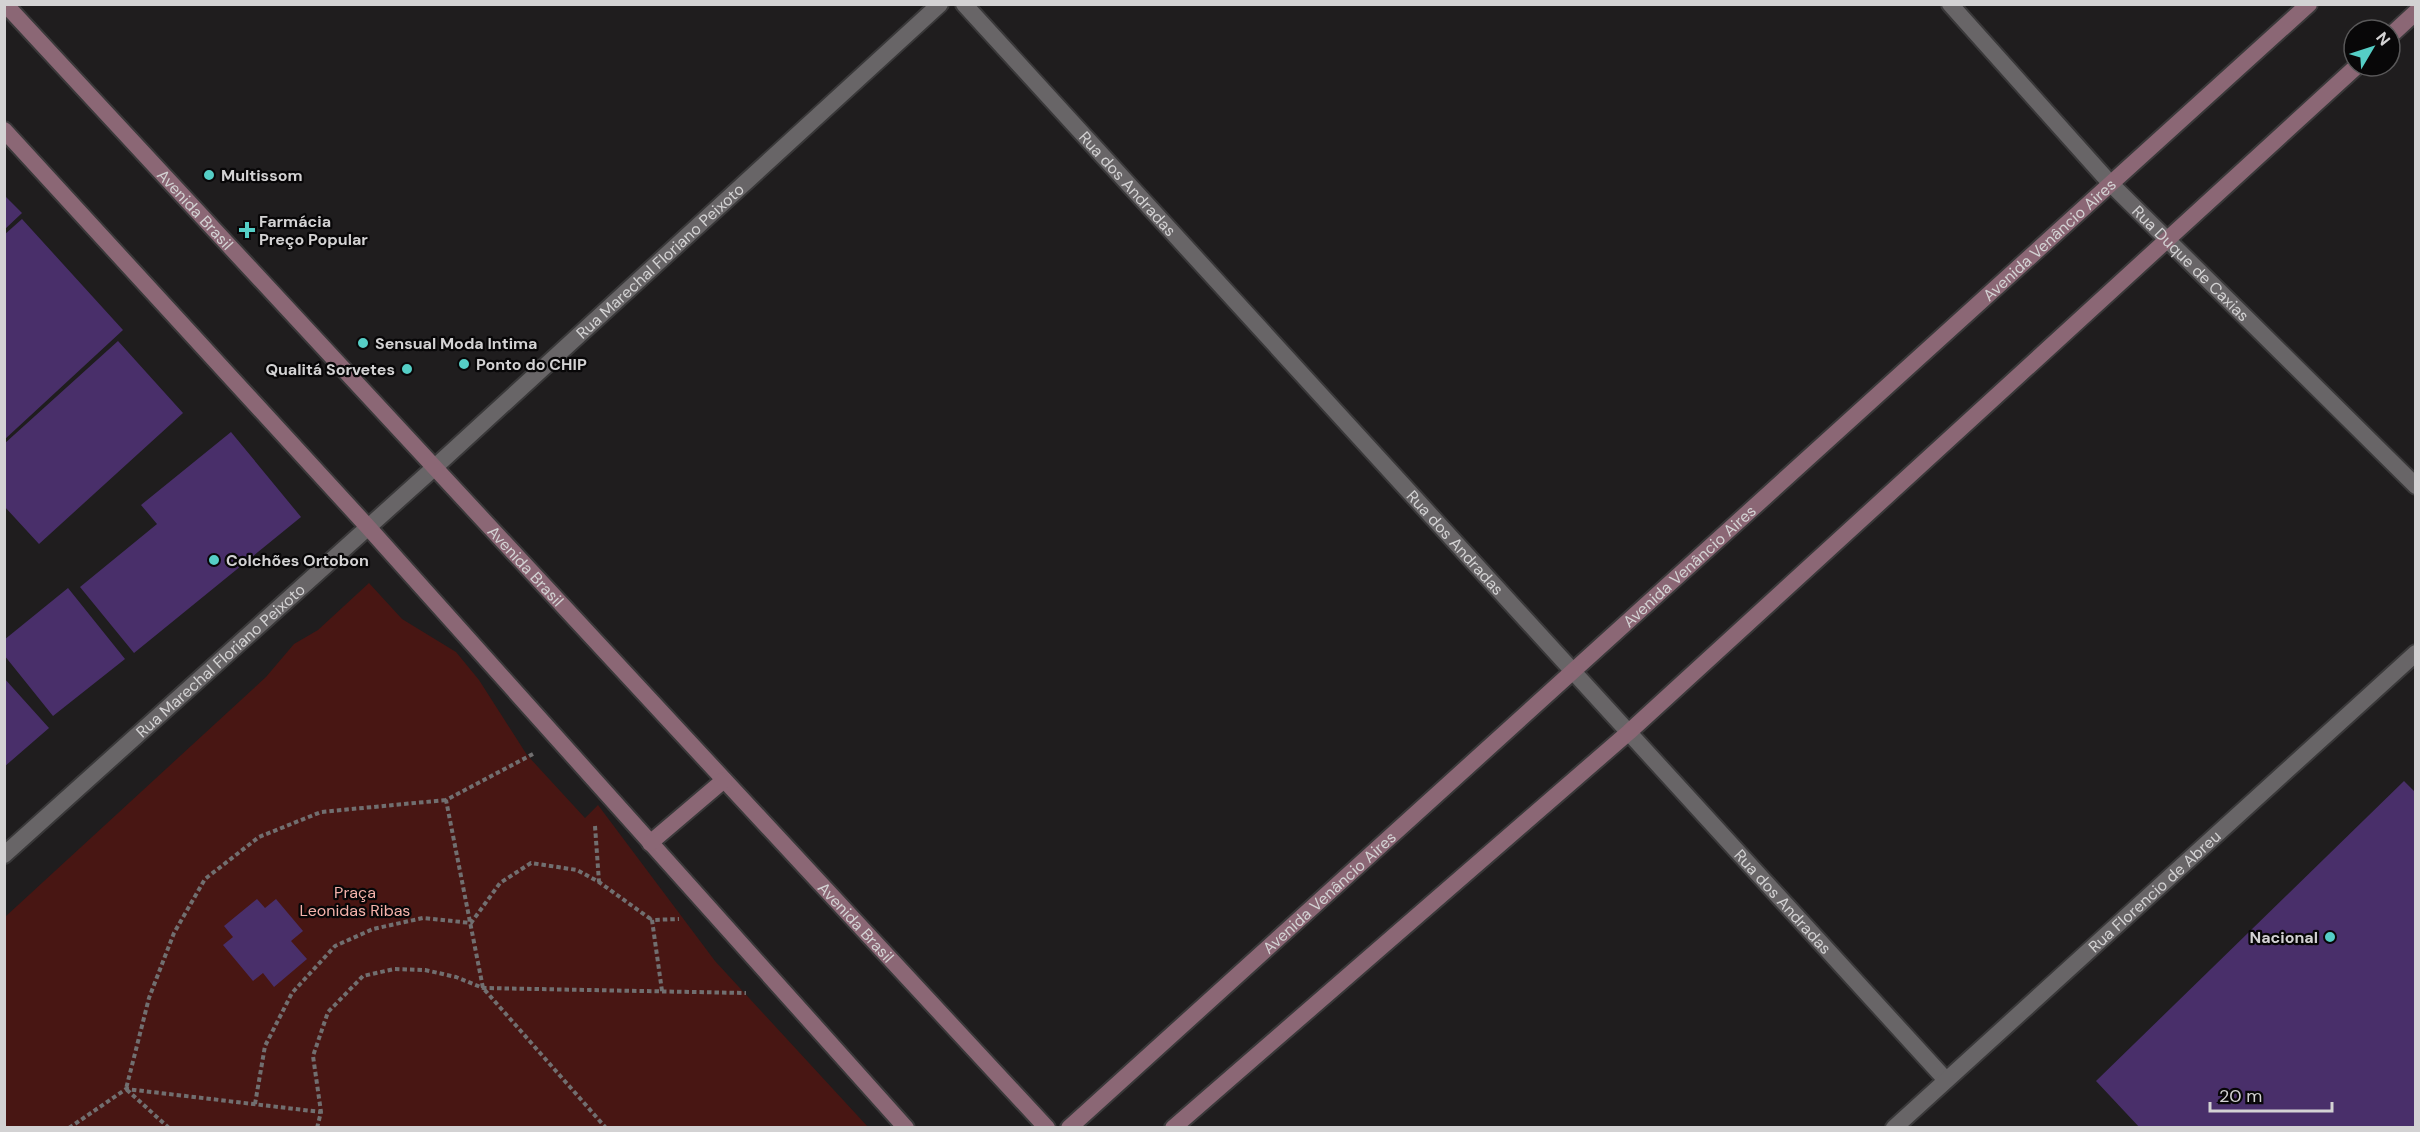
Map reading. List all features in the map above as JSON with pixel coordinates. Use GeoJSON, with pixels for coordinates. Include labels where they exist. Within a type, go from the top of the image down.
{"type":"FeatureCollection","features":[{"type":"Feature","properties":{"kind":"main road","name":"Avenida Brasil"},"geometry":{"type":"LineString","coordinates":[[5,4],[1047,1128]]}},
{"type":"Feature","properties":{"kind":"main road","name":"Avenida Venâncio Aires"},"geometry":{"type":"LineString","coordinates":[[1069,1128],[2309,4]]}},
{"type":"Feature","properties":{"kind":"main road"},"geometry":{"type":"LineString","coordinates":[[2402,24],[2415,12]]}},
{"type":"Feature","properties":{"kind":"main road"},"geometry":{"type":"LineString","coordinates":[[1173,1128],[1629,732],[2344,78]]}},
{"type":"Feature","properties":{"kind":"main road"},"geometry":{"type":"LineString","coordinates":[[4,130],[368,528],[906,1128]]}},
{"type":"Feature","properties":{"kind":"main road"},"geometry":{"type":"LineString","coordinates":[[650,843],[724,780]]}},
{"type":"Feature","properties":{"kind":"street","name":"Rua Marechal Floriano Peixoto"},"geometry":{"type":"LineString","coordinates":[[4,855],[368,528],[940,4]]}},
{"type":"Feature","properties":{"kind":"street","name":"Rua dos Andradas"},"geometry":{"type":"LineString","coordinates":[[964,4],[1946,1080]]}},
{"type":"Feature","properties":{"kind":"street","name":"Rua Duque de Caxias"},"geometry":{"type":"LineString","coordinates":[[1950,4],[2110,183],[2415,486]]}},
{"type":"Feature","properties":{"kind":"street","name":"Rua Florencio de Abreu"},"geometry":{"type":"LineString","coordinates":[[1894,1128],[2415,653]]}},
{"type":"Feature","properties":{"kind":"path"},"geometry":{"type":"LineString","coordinates":[[126,1089],[148,998],[174,933],[205,879],[260,837],[321,812],[446,800],[558,741]]}},
{"type":"Feature","properties":{"kind":"path"},"geometry":{"type":"LineString","coordinates":[[599,882],[594,829],[606,794]]}},
{"type":"Feature","properties":{"kind":"path"},"geometry":{"type":"LineString","coordinates":[[446,800],[483,988],[606,1128]]}},
{"type":"Feature","properties":{"kind":"path"},"geometry":{"type":"LineString","coordinates":[[471,923],[500,883],[531,863],[577,870],[599,882],[652,920],[718,918]]}},
{"type":"Feature","properties":{"kind":"path"},"geometry":{"type":"LineString","coordinates":[[255,1104],[265,1046],[292,993],[335,946],[373,929],[423,918],[471,923]]}},
{"type":"Feature","properties":{"kind":"path"},"geometry":{"type":"LineString","coordinates":[[652,920],[662,991]]}},
{"type":"Feature","properties":{"kind":"path"},"geometry":{"type":"LineString","coordinates":[[317,1128],[321,1112],[314,1056],[328,1012],[363,976],[394,969],[425,970],[456,977],[483,988],[786,994]]}},
{"type":"Feature","properties":{"kind":"path"},"geometry":{"type":"LineString","coordinates":[[126,1089],[169,1128]]}},
{"type":"Feature","properties":{"kind":"path"},"geometry":{"type":"LineString","coordinates":[[69,1128],[126,1089],[321,1112]]}},
{"type":"Feature","properties":{"kind":"green space","name":"Praça Leonidas Ribas"},"geometry":{"type":"Polygon","coordinates":[[[369,583],[402,619],[456,652],[479,680],[527,755],[585,818],[598,805],[715,961],[868,1127],[5,1128],[5,917],[266,677],[294,644],[318,630],[369,583]]]}},
{"type":"Feature","properties":{"kind":"building"},"geometry":{"type":"Polygon","coordinates":[[[4,195],[22,213],[4,230],[4,195]]]}},
{"type":"Feature","properties":{"kind":"building"},"geometry":{"type":"Polygon","coordinates":[[[22,219],[123,330],[4,440],[4,235],[22,219]]]}},
{"type":"Feature","properties":{"kind":"building"},"geometry":{"type":"Polygon","coordinates":[[[118,341],[183,413],[39,544],[4,506],[4,444],[118,341]]]}},
{"type":"Feature","properties":{"kind":"building"},"geometry":{"type":"Polygon","coordinates":[[[231,432],[301,517],[134,653],[80,587],[157,524],[141,505],[231,432]]]}},
{"type":"Feature","properties":{"kind":"building"},"geometry":{"type":"Polygon","coordinates":[[[68,588],[125,659],[53,716],[4,655],[4,640],[68,588]]]}},
{"type":"Feature","properties":{"kind":"building"},"geometry":{"type":"Polygon","coordinates":[[[4,678],[49,728],[4,767],[4,678]]]}},
{"type":"Feature","properties":{"kind":"building","name":"Nacional"},"geometry":{"type":"Polygon","coordinates":[[[2404,781],[2416,793],[2416,1128],[2140,1128],[2096,1081],[2404,781]]]}},
{"type":"Feature","properties":{"kind":"building"},"geometry":{"type":"Polygon","coordinates":[[[257,899],[265,908],[276,899],[303,931],[291,941],[307,959],[274,987],[263,973],[253,981],[223,945],[233,937],[224,926],[257,899]]]}},
{"type":"Feature","properties":{"kind":"place","name":"Multissom"},"geometry":{"type":"Point","coordinates":[209,175]}},
{"type":"Feature","properties":{"kind":"place","name":"Farmácia Preço Popular"},"geometry":{"type":"Point","coordinates":[247,230]}},
{"type":"Feature","properties":{"kind":"place","name":"Sensual Moda Intima"},"geometry":{"type":"Point","coordinates":[363,343]}},
{"type":"Feature","properties":{"kind":"place","name":"Ponto do CHIP"},"geometry":{"type":"Point","coordinates":[464,364]}},
{"type":"Feature","properties":{"kind":"place","name":"Qualitá Sorvetes"},"geometry":{"type":"Point","coordinates":[407,369]}},
{"type":"Feature","properties":{"kind":"place","name":"Colchões Ortobon"},"geometry":{"type":"Point","coordinates":[214,560]}},
{"type":"Feature","properties":{"kind":"place","name":"Nacional"},"geometry":{"type":"Point","coordinates":[2330,937]}}]}
